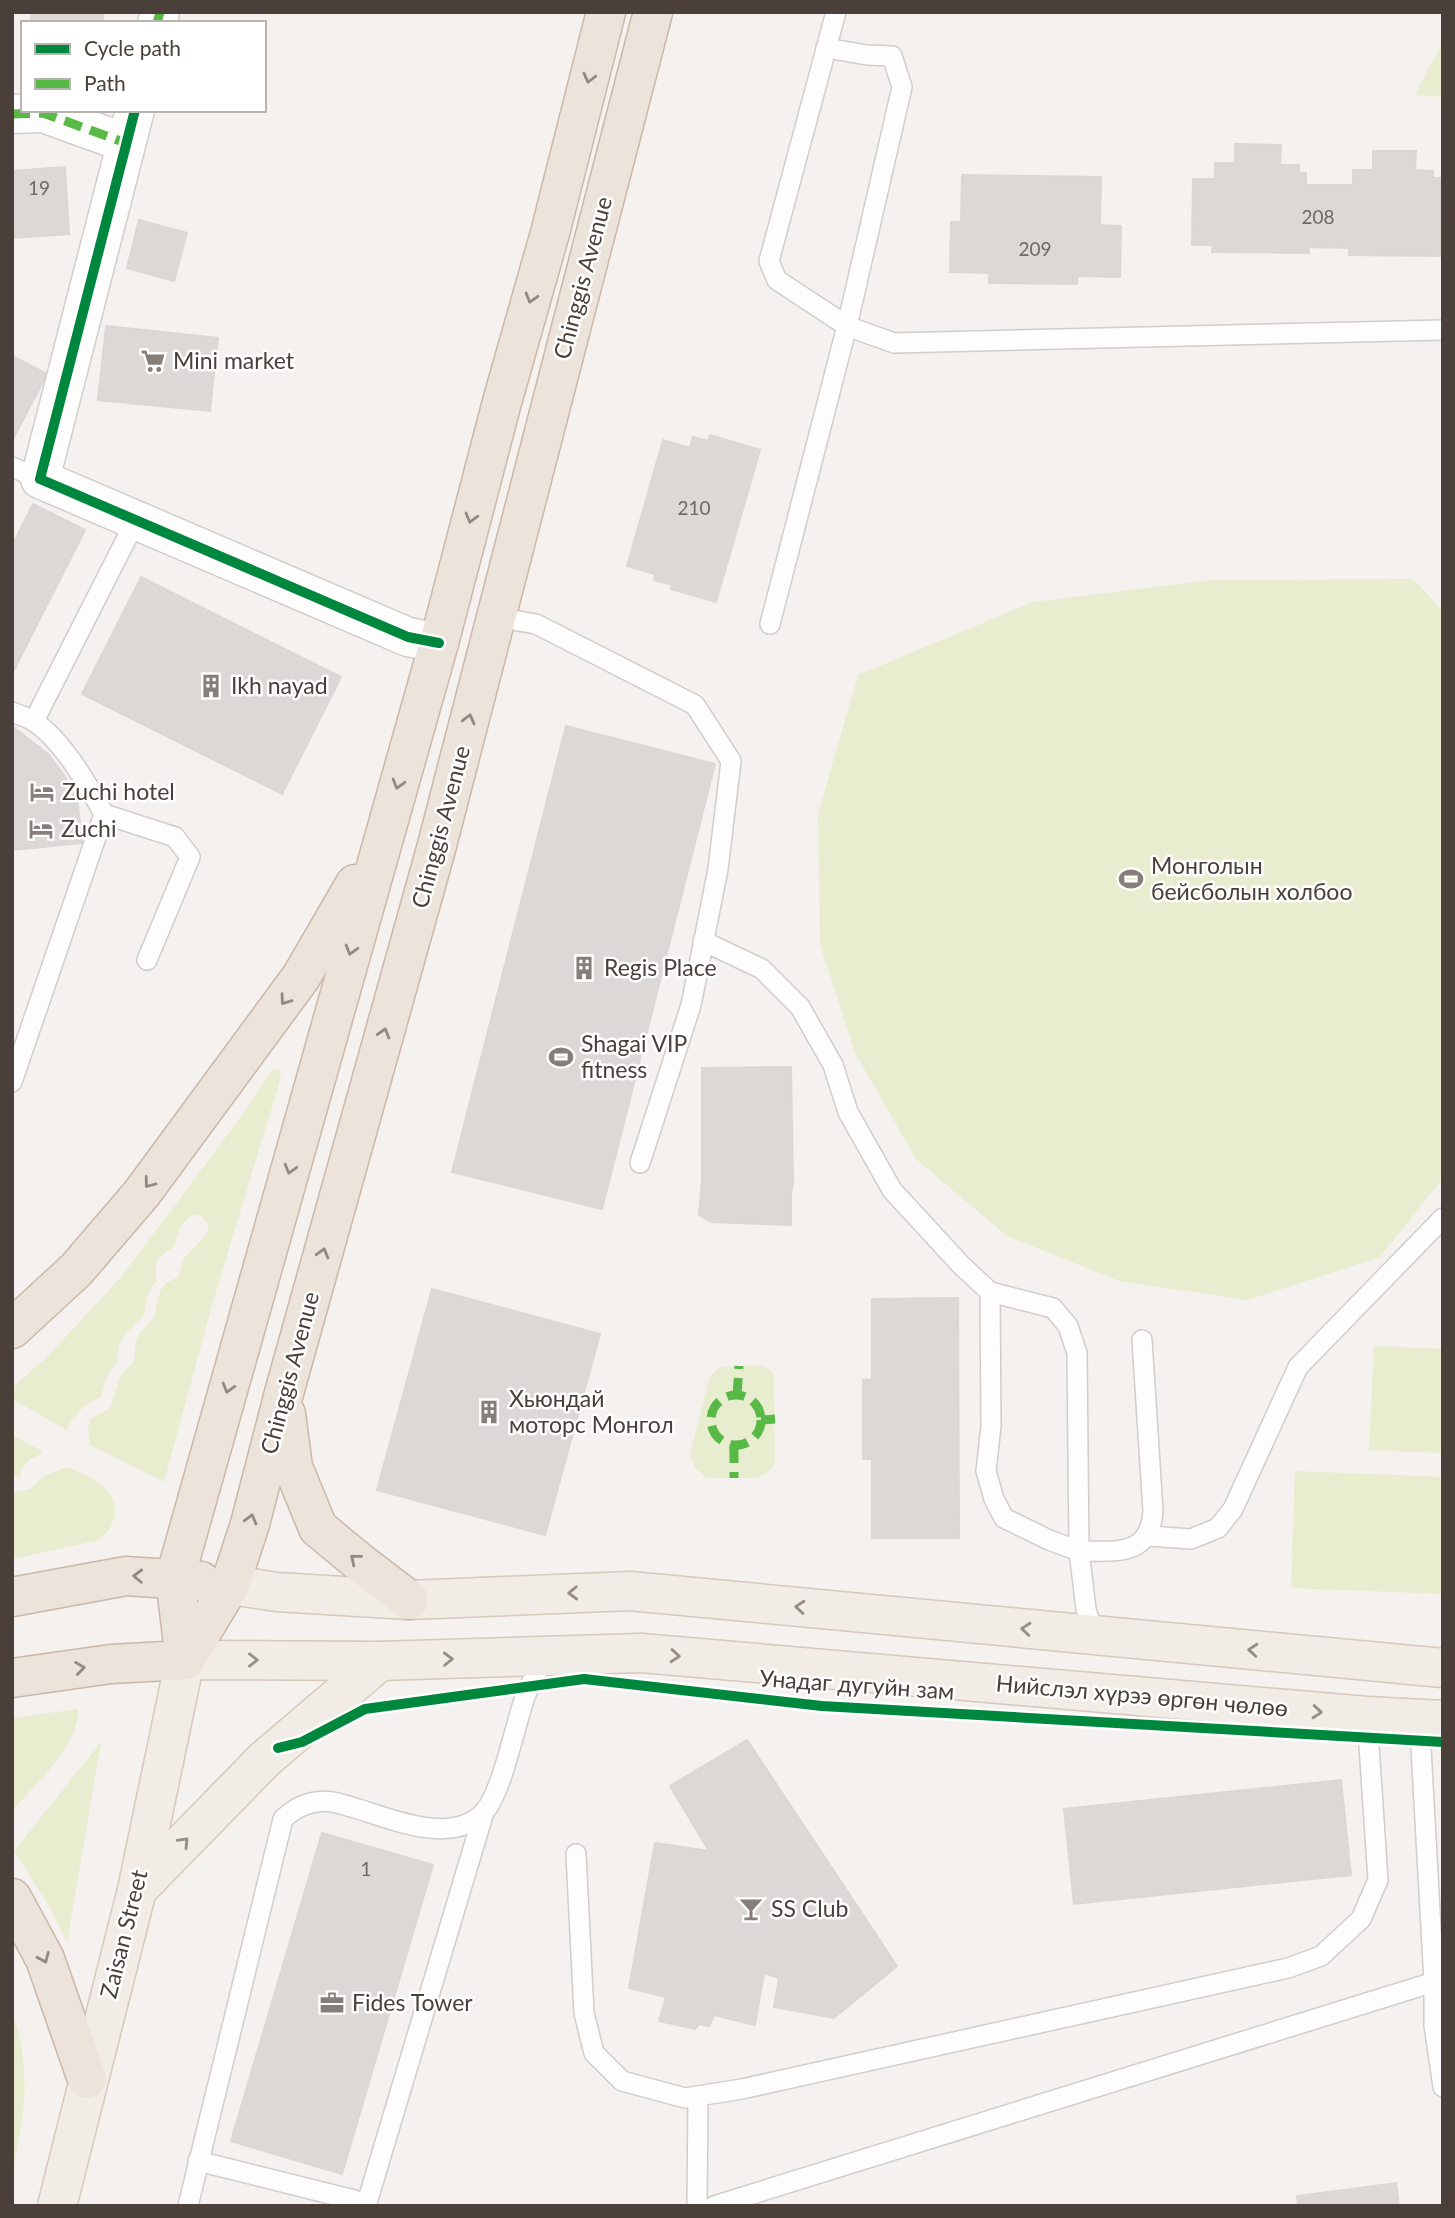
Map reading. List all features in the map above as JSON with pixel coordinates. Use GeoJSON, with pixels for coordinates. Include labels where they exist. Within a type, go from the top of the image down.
{"type":"FeatureCollection","features":[{"type":"Feature","properties":{"kind":"highway","name":"Chinggis Avenue"},"geometry":{"type":"LineString","coordinates":[[175,1578],[439,643],[502,402],[550,233],[606,12]]}},
{"type":"Feature","properties":{"kind":"highway","name":"Chinggis Avenue"},"geometry":{"type":"LineString","coordinates":[[185,1660],[230,1585],[250,1524],[436,849],[653,12]]}},
{"type":"Feature","properties":{"kind":"highway"},"geometry":{"type":"LineString","coordinates":[[12,1329],[101,1242],[174,1152],[301,977],[383,837]]}},
{"type":"Feature","properties":{"kind":"highway"},"geometry":{"type":"LineString","coordinates":[[284,1393],[293,1467],[318,1528],[409,1600]]}},
{"type":"Feature","properties":{"kind":"highway"},"geometry":{"type":"LineString","coordinates":[[12,1597],[126,1576],[175,1578],[230,1585]]}},
{"type":"Feature","properties":{"kind":"highway"},"geometry":{"type":"LineString","coordinates":[[12,1678],[111,1664],[185,1660],[175,1578]]}},
{"type":"Feature","properties":{"kind":"highway"},"geometry":{"type":"LineString","coordinates":[[12,1898],[45,1959],[87,2079]]}},
{"type":"Feature","properties":{"kind":"main road"},"geometry":{"type":"LineString","coordinates":[[230,1585],[277,1592],[409,1600],[630,1591],[1443,1668]]}},
{"type":"Feature","properties":{"kind":"main road","name":"Нийслэл хүрээ өргөн чөлөө"},"geometry":{"type":"LineString","coordinates":[[185,1660],[380,1661],[641,1653],[1433,1720]]}},
{"type":"Feature","properties":{"kind":"main road","name":"Zaisan Street"},"geometry":{"type":"LineString","coordinates":[[57,2206],[136,1890],[185,1660]]}},
{"type":"Feature","properties":{"kind":"main road"},"geometry":{"type":"LineString","coordinates":[[136,1890],[265,1759],[380,1661]]}},
{"type":"Feature","properties":{"kind":"street"},"geometry":{"type":"LineString","coordinates":[[12,114],[43,113],[130,127],[26,473],[408,637],[439,643]]}},
{"type":"Feature","properties":{"kind":"lane"},"geometry":{"type":"LineString","coordinates":[[836,12],[769,261],[776,280],[847,326],[894,343],[1443,330]]}},
{"type":"Feature","properties":{"kind":"lane"},"geometry":{"type":"LineString","coordinates":[[770,624],[847,326],[902,86],[892,56],[826,48]]}},
{"type":"Feature","properties":{"kind":"lane"},"geometry":{"type":"LineString","coordinates":[[34,721],[136,520]]}},
{"type":"Feature","properties":{"kind":"lane"},"geometry":{"type":"LineString","coordinates":[[495,617],[536,624],[695,705],[731,761],[718,869],[691,1005],[640,1163]]}},
{"type":"Feature","properties":{"kind":"lane"},"geometry":{"type":"LineString","coordinates":[[12,712],[34,721],[57,744],[84,777],[104,814],[176,837],[190,857],[147,960]]}},
{"type":"Feature","properties":{"kind":"lane"},"geometry":{"type":"LineString","coordinates":[[12,1082],[104,814]]}},
{"type":"Feature","properties":{"kind":"lane"},"geometry":{"type":"LineString","coordinates":[[703,941],[762,969],[800,1007],[833,1065],[848,1112],[892,1190],[961,1265],[990,1292],[1053,1308],[1068,1326],[1077,1353],[1079,1551],[1086,1609],[1094,1635]]}},
{"type":"Feature","properties":{"kind":"lane"},"geometry":{"type":"LineString","coordinates":[[1148,1536],[1191,1539],[1218,1528],[1233,1509],[1298,1367],[1443,1217]]}},
{"type":"Feature","properties":{"kind":"lane"},"geometry":{"type":"LineString","coordinates":[[990,1292],[991,1426],[986,1471],[993,1499],[1004,1518],[1079,1551],[1112,1551],[1133,1547],[1144,1541],[1152,1526],[1142,1340]]}},
{"type":"Feature","properties":{"kind":"lane"},"geometry":{"type":"LineString","coordinates":[[366,2206],[484,1811],[494,1795],[526,1694],[545,1656]]}},
{"type":"Feature","properties":{"kind":"lane"},"geometry":{"type":"LineString","coordinates":[[576,1854],[583,2013],[594,2053],[622,2081],[685,2098],[742,2089],[1288,1968],[1321,1956],[1361,1919],[1378,1880],[1367,1716]]}},
{"type":"Feature","properties":{"kind":"lane"},"geometry":{"type":"LineString","coordinates":[[1433,1720],[1422,1758],[1434,2025],[1443,2087]]}},
{"type":"Feature","properties":{"kind":"lane"},"geometry":{"type":"LineString","coordinates":[[188,2206],[283,1819],[296,1808],[318,1801],[338,1803],[404,1823],[444,1829],[466,1825],[484,1811]]}},
{"type":"Feature","properties":{"kind":"lane"},"geometry":{"type":"LineString","coordinates":[[714,2206],[1434,1982]]}},
{"type":"Feature","properties":{"kind":"lane"},"geometry":{"type":"LineString","coordinates":[[697,2206],[698,2096]]}},
{"type":"Feature","properties":{"kind":"lane"},"geometry":{"type":"LineString","coordinates":[[198,2161],[355,2200],[360,2206]]}},
{"type":"Feature","properties":{"kind":"green space"},"geometry":{"type":"Polygon","coordinates":[[[1443,41],[1443,97],[1415,95],[1443,41]]]}},
{"type":"Feature","properties":{"kind":"green space","name":"Монголын бейсболын холбоо"},"geometry":{"type":"Polygon","coordinates":[[[1413,579],[1443,611],[1443,1178],[1380,1257],[1248,1300],[1119,1281],[1007,1236],[916,1159],[855,1053],[820,944],[818,814],[858,675],[1033,602],[1211,580],[1413,579]]]}},
{"type":"Feature","properties":{"kind":"green space"},"geometry":{"type":"Polygon","coordinates":[[[279,1069],[281,1077],[212,1305],[164,1482],[90,1445],[88,1430],[90,1419],[110,1408],[120,1377],[134,1361],[136,1341],[154,1318],[160,1291],[166,1283],[178,1277],[184,1258],[206,1235],[209,1226],[204,1218],[193,1215],[188,1219],[179,1231],[175,1246],[158,1260],[157,1280],[148,1296],[145,1314],[119,1344],[116,1364],[108,1374],[101,1397],[80,1410],[67,1430],[12,1399],[12,1388],[49,1355],[121,1277],[245,1111],[272,1070],[279,1069]]]}},
{"type":"Feature","properties":{"kind":"green space"},"geometry":{"type":"Polygon","coordinates":[[[1374,1346],[1443,1349],[1443,1453],[1369,1450],[1374,1346]]]}},
{"type":"Feature","properties":{"kind":"green space"},"geometry":{"type":"Polygon","coordinates":[[[760,1365],[774,1375],[775,1464],[765,1474],[755,1478],[707,1478],[695,1468],[690,1454],[709,1379],[721,1367],[760,1365]]]}},
{"type":"Feature","properties":{"kind":"green space"},"geometry":{"type":"Polygon","coordinates":[[[12,1435],[42,1451],[26,1463],[20,1477],[12,1476],[12,1435]]]}},
{"type":"Feature","properties":{"kind":"green space"},"geometry":{"type":"Polygon","coordinates":[[[63,1468],[87,1476],[107,1490],[112,1497],[115,1511],[111,1526],[95,1541],[12,1559],[12,1493],[30,1489],[43,1477],[63,1468]]]}},
{"type":"Feature","properties":{"kind":"green space"},"geometry":{"type":"Polygon","coordinates":[[[1295,1471],[1443,1477],[1443,1594],[1291,1588],[1295,1471]]]}},
{"type":"Feature","properties":{"kind":"green space"},"geometry":{"type":"Polygon","coordinates":[[[78,1709],[77,1723],[64,1750],[12,1811],[12,1718],[78,1709]]]}},
{"type":"Feature","properties":{"kind":"green space"},"geometry":{"type":"Polygon","coordinates":[[[101,1742],[67,1942],[49,1906],[14,1851],[101,1742]]]}},
{"type":"Feature","properties":{"kind":"green space"},"geometry":{"type":"Polygon","coordinates":[[[12,2013],[22,2053],[24,2092],[12,2171],[12,2013]]]}},
{"type":"Feature","properties":{"kind":"building"},"geometry":{"type":"Polygon","coordinates":[[[31,12],[103,12],[103,21],[31,21],[31,12]]]}},
{"type":"Feature","properties":{"kind":"building"},"geometry":{"type":"Polygon","coordinates":[[[1235,144],[1281,145],[1280,165],[1299,165],[1299,173],[1306,173],[1306,185],[1353,185],[1353,170],[1373,170],[1373,151],[1416,151],[1415,170],[1433,171],[1433,178],[1441,178],[1442,256],[1349,255],[1349,248],[1308,247],[1309,253],[1212,252],[1213,245],[1192,245],[1193,179],[1215,179],[1215,163],[1235,163],[1235,144]]]}},
{"type":"Feature","properties":{"kind":"building"},"geometry":{"type":"Polygon","coordinates":[[[65,167],[69,234],[12,238],[12,171],[65,167]]]}},
{"type":"Feature","properties":{"kind":"building"},"geometry":{"type":"Polygon","coordinates":[[[962,175],[1101,177],[1100,225],[1121,226],[1120,277],[1077,276],[1077,284],[989,283],[989,273],[950,272],[951,222],[961,222],[962,175]]]}},
{"type":"Feature","properties":{"kind":"building"},"geometry":{"type":"Polygon","coordinates":[[[139,220],[187,233],[174,281],[127,268],[139,220]]]}},
{"type":"Feature","properties":{"kind":"building"},"geometry":{"type":"Polygon","coordinates":[[[106,326],[218,338],[210,411],[98,400],[106,326]]]}},
{"type":"Feature","properties":{"kind":"building"},"geometry":{"type":"Polygon","coordinates":[[[12,356],[47,374],[12,441],[12,356]]]}},
{"type":"Feature","properties":{"kind":"building"},"geometry":{"type":"Polygon","coordinates":[[[710,435],[760,450],[716,602],[671,589],[672,585],[654,580],[655,574],[627,566],[663,440],[690,448],[693,437],[708,441],[710,435]]]}},
{"type":"Feature","properties":{"kind":"building"},"geometry":{"type":"Polygon","coordinates":[[[33,504],[85,530],[12,674],[12,546],[33,504]]]}},
{"type":"Feature","properties":{"kind":"building","name":"Ikh nayad"},"geometry":{"type":"Polygon","coordinates":[[[141,577],[341,677],[282,794],[82,694],[141,577]]]}},
{"type":"Feature","properties":{"kind":"building","name":"Zuchi hotel"},"geometry":{"type":"Polygon","coordinates":[[[12,726],[49,755],[66,778],[78,805],[82,843],[12,852],[12,726]]]}},
{"type":"Feature","properties":{"kind":"building","name":"Regis Place"},"geometry":{"type":"Polygon","coordinates":[[[566,726],[715,764],[602,1209],[452,1172],[566,726]]]}},
{"type":"Feature","properties":{"kind":"building"},"geometry":{"type":"Polygon","coordinates":[[[791,1067],[791,1225],[711,1222],[699,1215],[702,1180],[702,1068],[791,1067]]]}},
{"type":"Feature","properties":{"kind":"building","name":"Хьюндай моторс Монгол"},"geometry":{"type":"Polygon","coordinates":[[[432,1289],[600,1334],[545,1535],[377,1490],[432,1289]]]}},
{"type":"Feature","properties":{"kind":"building"},"geometry":{"type":"Polygon","coordinates":[[[958,1298],[959,1538],[872,1538],[872,1459],[863,1459],[863,1380],[872,1379],[872,1299],[958,1298]]]}},
{"type":"Feature","properties":{"kind":"building","name":"SS Club"},"geometry":{"type":"Polygon","coordinates":[[[747,1740],[897,1966],[834,2018],[774,2007],[779,1978],[764,1973],[755,2025],[714,2015],[709,2026],[699,2024],[695,2029],[659,2021],[666,1997],[629,1988],[655,1843],[709,1851],[670,1786],[747,1740]]]}},
{"type":"Feature","properties":{"kind":"building"},"geometry":{"type":"Polygon","coordinates":[[[1341,1780],[1351,1875],[1074,1904],[1064,1809],[1341,1780]]]}},
{"type":"Feature","properties":{"kind":"building","name":"Fides Tower"},"geometry":{"type":"Polygon","coordinates":[[[322,1833],[433,1865],[342,2174],[231,2141],[322,1833]]]}},
{"type":"Feature","properties":{"kind":"building"},"geometry":{"type":"Polygon","coordinates":[[[1396,2183],[1399,2206],[1298,2206],[1297,2196],[1396,2183]]]}},
{"type":"Feature","properties":{"kind":"marked path"},"geometry":{"type":"LineString","coordinates":[[158,21],[160,12]]}},
{"type":"Feature","properties":{"kind":"marked path"},"geometry":{"type":"LineString","coordinates":[[12,114],[43,113],[126,143]]}},
{"type":"Feature","properties":{"kind":"marked path"},"geometry":{"type":"LineString","coordinates":[[737,1396],[739,1366]]}},
{"type":"Feature","properties":{"kind":"marked path"},"geometry":{"type":"LineString","coordinates":[[736,1395],[753,1403],[761,1420],[753,1437],[736,1445],[719,1437],[711,1420],[719,1403],[736,1395]]}},
{"type":"Feature","properties":{"kind":"marked path"},"geometry":{"type":"LineString","coordinates":[[761,1420],[775,1419]]}},
{"type":"Feature","properties":{"kind":"marked path"},"geometry":{"type":"LineString","coordinates":[[734,1445],[734,1478]]}},
{"type":"Feature","properties":{"kind":"cycle path"},"geometry":{"type":"LineString","coordinates":[[134,112],[40,479],[408,637],[439,643]]}},
{"type":"Feature","properties":{"kind":"cycle path","name":"Унадаг дугуйн зам"},"geometry":{"type":"LineString","coordinates":[[278,1748],[302,1742],[365,1709],[584,1679],[822,1706],[1443,1742]]}},
{"type":"Feature","properties":{"kind":"place","name":"Mini market"},"geometry":{"type":"Point","coordinates":[153,361]}},
{"type":"Feature","properties":{"kind":"place","name":"Ikh nayad"},"geometry":{"type":"Point","coordinates":[211,686]}},
{"type":"Feature","properties":{"kind":"place","name":"Zuchi hotel"},"geometry":{"type":"Point","coordinates":[42,792]}},
{"type":"Feature","properties":{"kind":"place","name":"Zuchi"},"geometry":{"type":"Point","coordinates":[41,829]}},
{"type":"Feature","properties":{"kind":"place","name":"Монголын бейсболын холбоо"},"geometry":{"type":"Point","coordinates":[1131,879]}},
{"type":"Feature","properties":{"kind":"place","name":"Regis Place"},"geometry":{"type":"Point","coordinates":[584,968]}},
{"type":"Feature","properties":{"kind":"place","name":"Shagai VIP fitness"},"geometry":{"type":"Point","coordinates":[561,1057]}},
{"type":"Feature","properties":{"kind":"place","name":"Хьюндай моторс Монгол"},"geometry":{"type":"Point","coordinates":[489,1412]}},
{"type":"Feature","properties":{"kind":"place","name":"SS Club"},"geometry":{"type":"Point","coordinates":[751,1909]}},
{"type":"Feature","properties":{"kind":"place","name":"Fides Tower"},"geometry":{"type":"Point","coordinates":[332,2003]}}]}
